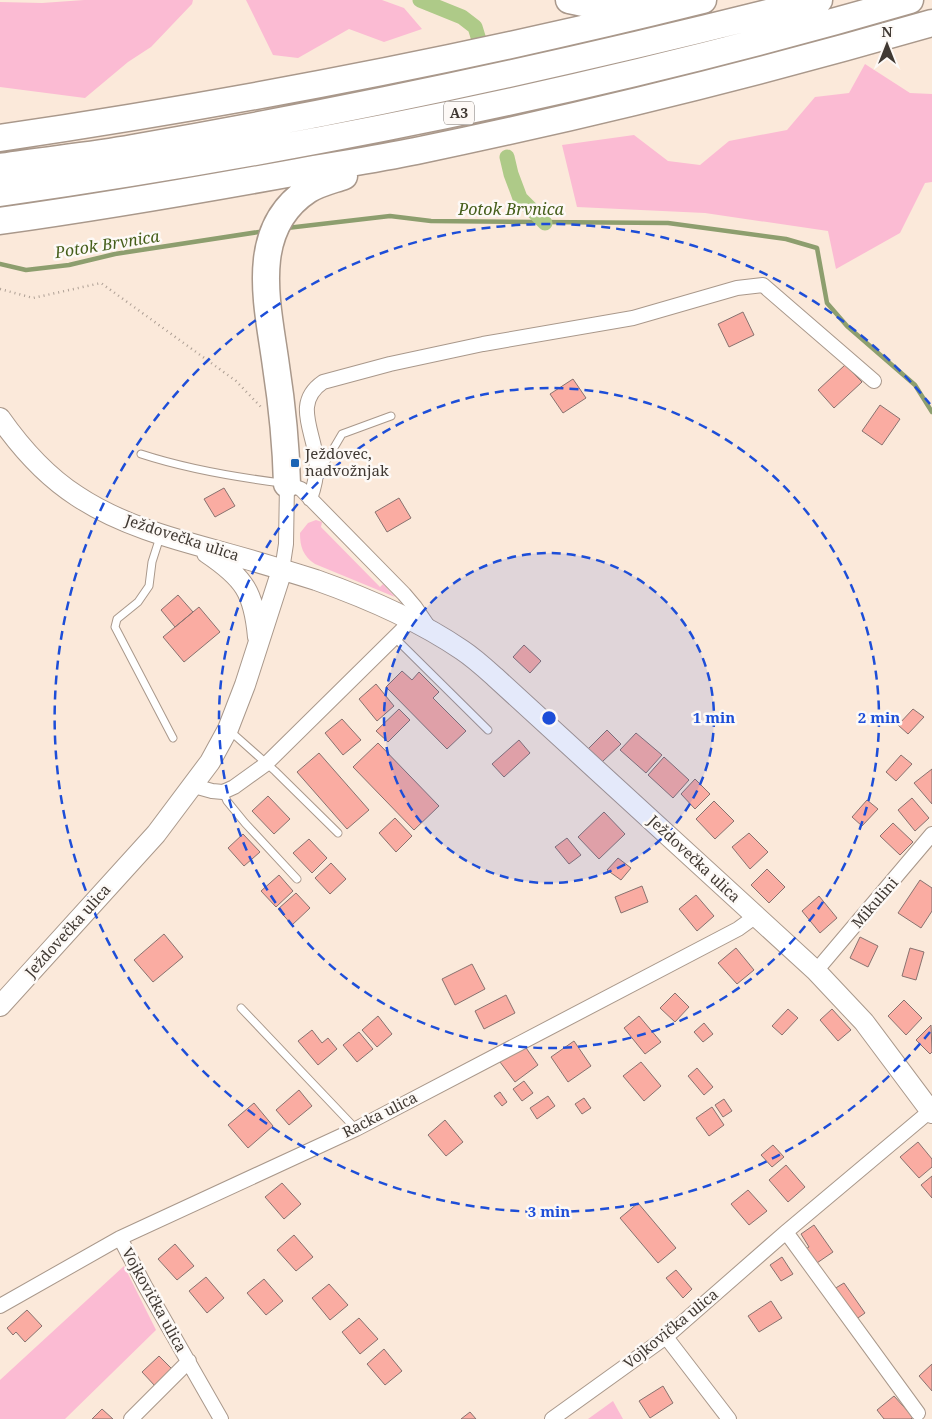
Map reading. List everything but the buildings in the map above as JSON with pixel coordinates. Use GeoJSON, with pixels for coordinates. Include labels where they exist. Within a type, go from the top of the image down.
{"type":"FeatureCollection","features":[{"type":"Feature","properties":{"kind":"highway"},"geometry":{"type":"LineString","coordinates":[[570,0],[588,4],[639,4],[668,0]]}},
{"type":"Feature","properties":{"kind":"highway"},"geometry":{"type":"LineString","coordinates":[[0,138],[140,117],[352,78],[703,0]]}},
{"type":"Feature","properties":{"kind":"highway","name":"A3"},"geometry":{"type":"LineString","coordinates":[[0,167],[132,148],[428,92],[580,59],[819,0]]}},
{"type":"Feature","properties":{"kind":"highway","name":"A3"},"geometry":{"type":"LineString","coordinates":[[0,193],[125,175],[441,117],[699,59],[910,0]]}},
{"type":"Feature","properties":{"kind":"highway"},"geometry":{"type":"LineString","coordinates":[[0,222],[139,201],[415,151],[592,112],[707,84],[824,54],[932,23]]}},
{"type":"Feature","properties":{"kind":"highway"},"geometry":{"type":"LineString","coordinates":[[287,484],[284,424],[266,292],[265,269],[268,250],[278,222],[287,210],[309,189],[347,175],[394,164],[415,151]]}},
{"type":"Feature","properties":{"kind":"main road","name":"Ježdovečka ulica"},"geometry":{"type":"LineString","coordinates":[[0,418],[14,438],[33,459],[77,496],[131,524],[341,589],[431,631],[464,652],[496,677],[816,971],[864,1022],[931,1112]]}},
{"type":"Feature","properties":{"kind":"main road"},"geometry":{"type":"LineString","coordinates":[[190,543],[216,560],[244,584],[251,596],[254,607],[259,644]]}},
{"type":"Feature","properties":{"kind":"main road","name":"Ježdovečka ulica"},"geometry":{"type":"LineString","coordinates":[[0,1006],[156,834],[194,786],[210,762],[228,729],[245,685],[282,570]]}},
{"type":"Feature","properties":{"kind":"street"},"geometry":{"type":"LineString","coordinates":[[310,499],[315,486],[317,472],[316,457],[306,412],[306,401],[314,388],[323,382],[390,364],[483,344],[633,318],[737,288],[764,285],[874,381]]}},
{"type":"Feature","properties":{"kind":"street","name":"Ježdovečka ulica"},"geometry":{"type":"LineString","coordinates":[[287,484],[301,489],[404,594],[431,631]]}},
{"type":"Feature","properties":{"kind":"street"},"geometry":{"type":"LineString","coordinates":[[282,570],[286,544],[287,484]]}},
{"type":"Feature","properties":{"kind":"street"},"geometry":{"type":"LineString","coordinates":[[194,786],[223,792],[234,788],[266,764],[402,630],[409,620]]}},
{"type":"Feature","properties":{"kind":"street","name":"Mikulini"},"geometry":{"type":"LineString","coordinates":[[816,971],[932,834]]}},
{"type":"Feature","properties":{"kind":"street","name":"Racka ulica"},"geometry":{"type":"LineString","coordinates":[[0,1306],[120,1238],[356,1129],[738,929],[756,916]]}},
{"type":"Feature","properties":{"kind":"street","name":"Vojkovička ulica"},"geometry":{"type":"LineString","coordinates":[[552,1419],[666,1337],[786,1232],[931,1112]]}},
{"type":"Feature","properties":{"kind":"street"},"geometry":{"type":"LineString","coordinates":[[786,1232],[918,1412]]}},
{"type":"Feature","properties":{"kind":"street","name":"Vojkovička ulica"},"geometry":{"type":"LineString","coordinates":[[120,1238],[145,1286],[221,1419]]}},
{"type":"Feature","properties":{"kind":"street"},"geometry":{"type":"LineString","coordinates":[[666,1337],[729,1419]]}},
{"type":"Feature","properties":{"kind":"street","name":"Vojkovička ulica"},"geometry":{"type":"LineString","coordinates":[[131,1419],[189,1361]]}},
{"type":"Feature","properties":{"kind":"lane"},"geometry":{"type":"LineString","coordinates":[[317,472],[325,464],[342,434],[391,416]]}},
{"type":"Feature","properties":{"kind":"lane"},"geometry":{"type":"LineString","coordinates":[[141,454],[176,466],[238,478],[287,484]]}},
{"type":"Feature","properties":{"kind":"lane"},"geometry":{"type":"LineString","coordinates":[[160,534],[148,586],[138,602],[117,620],[115,627],[173,738]]}},
{"type":"Feature","properties":{"kind":"lane"},"geometry":{"type":"LineString","coordinates":[[394,637],[488,730]]}},
{"type":"Feature","properties":{"kind":"lane"},"geometry":{"type":"LineString","coordinates":[[228,729],[338,833]]}},
{"type":"Feature","properties":{"kind":"lane"},"geometry":{"type":"LineString","coordinates":[[223,792],[227,801],[245,823],[297,879]]}},
{"type":"Feature","properties":{"kind":"lane"},"geometry":{"type":"LineString","coordinates":[[241,1008],[356,1129]]}},
{"type":"Feature","properties":{"kind":"path"},"geometry":{"type":"LineString","coordinates":[[0,289],[33,298],[101,283],[236,381],[261,406],[263,415]]}},
{"type":"Feature","properties":{"kind":"shaded area"},"geometry":{"type":"Polygon","coordinates":[[[84,0],[193,0],[192,4],[151,47],[128,62],[85,98],[0,87],[0,2],[42,3],[84,0]]]}},
{"type":"Feature","properties":{"kind":"shaded area"},"geometry":{"type":"Polygon","coordinates":[[[246,0],[382,0],[404,8],[422,29],[384,42],[349,29],[298,58],[273,55],[246,0]]]}},
{"type":"Feature","properties":{"kind":"shaded area"},"geometry":{"type":"Polygon","coordinates":[[[865,64],[910,93],[932,94],[932,182],[925,183],[900,233],[836,269],[828,231],[705,213],[577,207],[562,145],[634,135],[668,161],[700,165],[729,141],[787,130],[815,97],[849,93],[865,64]]]}},
{"type":"Feature","properties":{"kind":"shaded area"},"geometry":{"type":"Polygon","coordinates":[[[316,520],[322,522],[321,527],[380,587],[383,584],[395,597],[315,564],[308,558],[302,547],[300,533],[308,523],[316,520]]]}},
{"type":"Feature","properties":{"kind":"shaded area"},"geometry":{"type":"Polygon","coordinates":[[[124,1266],[156,1330],[65,1419],[0,1419],[0,1380],[124,1266]]]}},
{"type":"Feature","properties":{"kind":"shaded area"},"geometry":{"type":"Polygon","coordinates":[[[613,1401],[623,1419],[588,1419],[613,1401]]]}},
{"type":"Feature","properties":{"kind":"waterway"},"geometry":{"type":"LineString","coordinates":[[420,0],[462,17],[475,27],[479,40]]}},
{"type":"Feature","properties":{"kind":"waterway"},"geometry":{"type":"LineString","coordinates":[[507,157],[520,198],[545,223]]}},
{"type":"Feature","properties":{"kind":"waterway","name":"Potok Brvnica"},"geometry":{"type":"LineString","coordinates":[[287,228],[390,216],[431,221],[668,223],[786,239],[817,248],[827,303],[847,326],[915,385],[932,412]]}},
{"type":"Feature","properties":{"kind":"waterway","name":"Potok Brvnica"},"geometry":{"type":"LineString","coordinates":[[0,264],[26,270],[69,265],[115,254],[265,231]]}},
{"type":"Feature","properties":{"kind":"place","name":"Ježdovec, nadvožnjak"},"geometry":{"type":"Point","coordinates":[295,463]}}]}
